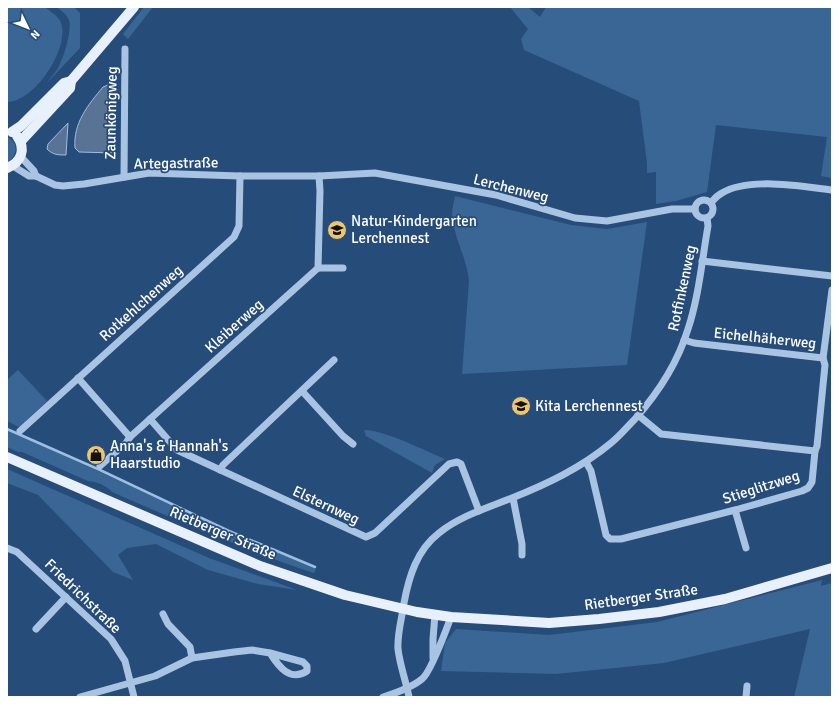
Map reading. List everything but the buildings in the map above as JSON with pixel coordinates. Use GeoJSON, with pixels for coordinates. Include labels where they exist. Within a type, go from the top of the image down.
{"type":"FeatureCollection","features":[{"type":"Feature","properties":{"kind":"main road"},"geometry":{"type":"LineString","coordinates":[[21,141],[70,88],[71,81],[134,7]]}},
{"type":"Feature","properties":{"kind":"main road"},"geometry":{"type":"LineString","coordinates":[[9,131],[21,126],[64,83],[71,81]]}},
{"type":"Feature","properties":{"kind":"main road"},"geometry":{"type":"LineString","coordinates":[[9,131],[17,136],[21,141],[22,146],[21,157],[10,167]]}},
{"type":"Feature","properties":{"kind":"main road","name":"Rietberger Straße"},"geometry":{"type":"LineString","coordinates":[[7,457],[260,566],[345,595],[417,612],[451,617],[549,623],[659,612],[725,599],[832,568]]}},
{"type":"Feature","properties":{"kind":"street","name":"Zaunkönigweg"},"geometry":{"type":"LineString","coordinates":[[124,177],[125,49]]}},
{"type":"Feature","properties":{"kind":"street","name":"Artegastraße"},"geometry":{"type":"LineString","coordinates":[[21,157],[34,171],[36,176]]}},
{"type":"Feature","properties":{"kind":"street","name":"Artegastraße"},"geometry":{"type":"LineString","coordinates":[[10,167],[29,176],[36,176],[55,185],[62,186],[84,184],[149,173],[240,176],[319,176]]}},
{"type":"Feature","properties":{"kind":"street","name":"Lerchenweg"},"geometry":{"type":"LineString","coordinates":[[319,176],[374,173],[496,195],[575,218],[607,221],[672,209],[695,209],[697,204],[701,201],[706,200],[711,203],[723,192],[740,187],[760,184],[772,183],[832,190]]}},
{"type":"Feature","properties":{"kind":"street","name":"Rotkehlchenweg"},"geometry":{"type":"LineString","coordinates":[[20,431],[234,237],[239,226],[240,176]]}},
{"type":"Feature","properties":{"kind":"street"},"geometry":{"type":"LineString","coordinates":[[319,176],[318,268],[343,268]]}},
{"type":"Feature","properties":{"kind":"street"},"geometry":{"type":"LineString","coordinates":[[695,209],[701,218],[707,218],[712,214],[713,208],[711,203]]}},
{"type":"Feature","properties":{"kind":"street","name":"Rotfinkenweg"},"geometry":{"type":"LineString","coordinates":[[409,697],[400,664],[398,647],[406,592],[415,563],[428,544],[439,533],[461,518],[553,481],[586,462],[612,442],[638,415],[662,384],[684,340],[696,297],[708,226],[707,218]]}},
{"type":"Feature","properties":{"kind":"street"},"geometry":{"type":"LineString","coordinates":[[702,261],[832,276]]}},
{"type":"Feature","properties":{"kind":"street","name":"Kleiberweg"},"geometry":{"type":"LineString","coordinates":[[100,466],[126,443],[130,437],[318,268]]}},
{"type":"Feature","properties":{"kind":"street","name":"Eichelhäherweg"},"geometry":{"type":"LineString","coordinates":[[684,340],[694,343],[823,358],[832,290]]}},
{"type":"Feature","properties":{"kind":"street"},"geometry":{"type":"LineString","coordinates":[[815,451],[817,446],[825,365],[823,358]]}},
{"type":"Feature","properties":{"kind":"street"},"geometry":{"type":"LineString","coordinates":[[220,470],[222,465],[334,360]]}},
{"type":"Feature","properties":{"kind":"street"},"geometry":{"type":"LineString","coordinates":[[78,378],[130,437]]}},
{"type":"Feature","properties":{"kind":"street"},"geometry":{"type":"LineString","coordinates":[[302,391],[343,436],[353,444]]}},
{"type":"Feature","properties":{"kind":"street","name":"Stieglitzweg"},"geometry":{"type":"LineString","coordinates":[[586,462],[591,471],[606,535],[610,540],[621,539],[735,510],[802,491],[808,488],[812,482],[815,451],[661,434],[638,415]]}},
{"type":"Feature","properties":{"kind":"street","name":"Elsternweg"},"geometry":{"type":"LineString","coordinates":[[150,419],[177,450],[366,537],[375,533],[449,464],[457,462],[461,464],[479,510]]}},
{"type":"Feature","properties":{"kind":"street"},"geometry":{"type":"LineString","coordinates":[[513,498],[522,544],[522,555]]}},
{"type":"Feature","properties":{"kind":"street"},"geometry":{"type":"LineString","coordinates":[[735,510],[746,548]]}},
{"type":"Feature","properties":{"kind":"street","name":"Friedrichstraße"},"geometry":{"type":"LineString","coordinates":[[7,548],[17,552],[111,638],[125,661],[134,697]]}},
{"type":"Feature","properties":{"kind":"street"},"geometry":{"type":"LineString","coordinates":[[36,629],[66,597]]}},
{"type":"Feature","properties":{"kind":"street"},"geometry":{"type":"LineString","coordinates":[[163,614],[168,624],[190,647],[192,658]]}},
{"type":"Feature","properties":{"kind":"street"},"geometry":{"type":"LineString","coordinates":[[433,660],[435,614]]}},
{"type":"Feature","properties":{"kind":"street"},"geometry":{"type":"LineString","coordinates":[[383,697],[407,688],[423,679],[429,669],[451,617]]}},
{"type":"Feature","properties":{"kind":"street"},"geometry":{"type":"LineString","coordinates":[[80,697],[155,676],[192,658],[252,650],[270,653],[303,662],[307,666],[307,671],[302,674],[292,676],[276,663],[270,653]]}},
{"type":"Feature","properties":{"kind":"street"},"geometry":{"type":"LineString","coordinates":[[746,697],[747,686]]}},
{"type":"Feature","properties":{"kind":"shaded area"},"geometry":{"type":"Polygon","coordinates":[[[36,6],[46,8],[61,22],[62,37],[54,61],[38,85],[28,94],[17,100],[7,102],[7,7],[36,6]]]}},
{"type":"Feature","properties":{"kind":"shaded area"},"geometry":{"type":"Polygon","coordinates":[[[56,7],[74,7],[80,13],[80,48],[46,84],[61,62],[67,43],[70,25],[68,18],[56,7]]]}},
{"type":"Feature","properties":{"kind":"shaded area"},"geometry":{"type":"Polygon","coordinates":[[[144,7],[153,7],[128,39],[123,34],[144,7]]]}},
{"type":"Feature","properties":{"kind":"shaded area"},"geometry":{"type":"Polygon","coordinates":[[[510,7],[528,7],[540,17],[546,7],[832,7],[832,178],[821,176],[827,137],[716,125],[707,192],[676,201],[656,204],[656,172],[647,173],[639,101],[524,50],[521,39],[528,29],[510,7]]]}},
{"type":"Feature","properties":{"kind":"shaded area"},"geometry":{"type":"Polygon","coordinates":[[[108,85],[116,87],[114,153],[79,152],[75,148],[75,139],[79,122],[92,101],[103,87],[108,85]]]}},
{"type":"Feature","properties":{"kind":"shaded area"},"geometry":{"type":"Polygon","coordinates":[[[68,123],[66,155],[54,154],[47,149],[48,144],[68,123]]]}},
{"type":"Feature","properties":{"kind":"shaded area"},"geometry":{"type":"Polygon","coordinates":[[[7,137],[14,142],[16,149],[11,159],[7,162],[7,137]]]}},
{"type":"Feature","properties":{"kind":"shaded area"},"geometry":{"type":"Polygon","coordinates":[[[455,196],[571,225],[607,229],[647,222],[627,365],[462,374],[469,281],[466,264],[457,239],[453,222],[452,212],[455,196]]]}},
{"type":"Feature","properties":{"kind":"shaded area"},"geometry":{"type":"Polygon","coordinates":[[[18,370],[47,401],[19,427],[7,421],[7,380],[18,370]]]}},
{"type":"Feature","properties":{"kind":"shaded area"},"geometry":{"type":"Polygon","coordinates":[[[7,430],[316,569],[314,573],[237,545],[112,492],[101,484],[88,481],[22,452],[18,452],[7,447],[7,430]]]}},
{"type":"Feature","properties":{"kind":"shaded area"},"geometry":{"type":"Polygon","coordinates":[[[364,430],[382,433],[445,459],[435,465],[432,473],[366,436],[364,430]]]}},
{"type":"Feature","properties":{"kind":"shaded area"},"geometry":{"type":"Polygon","coordinates":[[[7,469],[209,558],[297,590],[258,584],[208,570],[156,544],[127,548],[118,555],[133,580],[113,572],[38,495],[7,483],[7,469]]]}},
{"type":"Feature","properties":{"kind":"shaded area"},"geometry":{"type":"Polygon","coordinates":[[[822,580],[821,586],[832,583],[832,697],[794,697],[810,629],[664,663],[556,674],[441,671],[445,643],[456,629],[549,635],[657,622],[822,580]]]}},
{"type":"Feature","properties":{"kind":"waterway"},"geometry":{"type":"LineString","coordinates":[[7,429],[100,470],[229,531],[315,567]]}},
{"type":"Feature","properties":{"kind":"place","name":"Natur-Kindergarten Lerchennest"},"geometry":{"type":"Point","coordinates":[337,230]}},
{"type":"Feature","properties":{"kind":"place","name":"Kita Lerchennest"},"geometry":{"type":"Point","coordinates":[521,406]}},
{"type":"Feature","properties":{"kind":"place","name":"Anna's & Hannah's Haarstudio"},"geometry":{"type":"Point","coordinates":[96,455]}}]}
